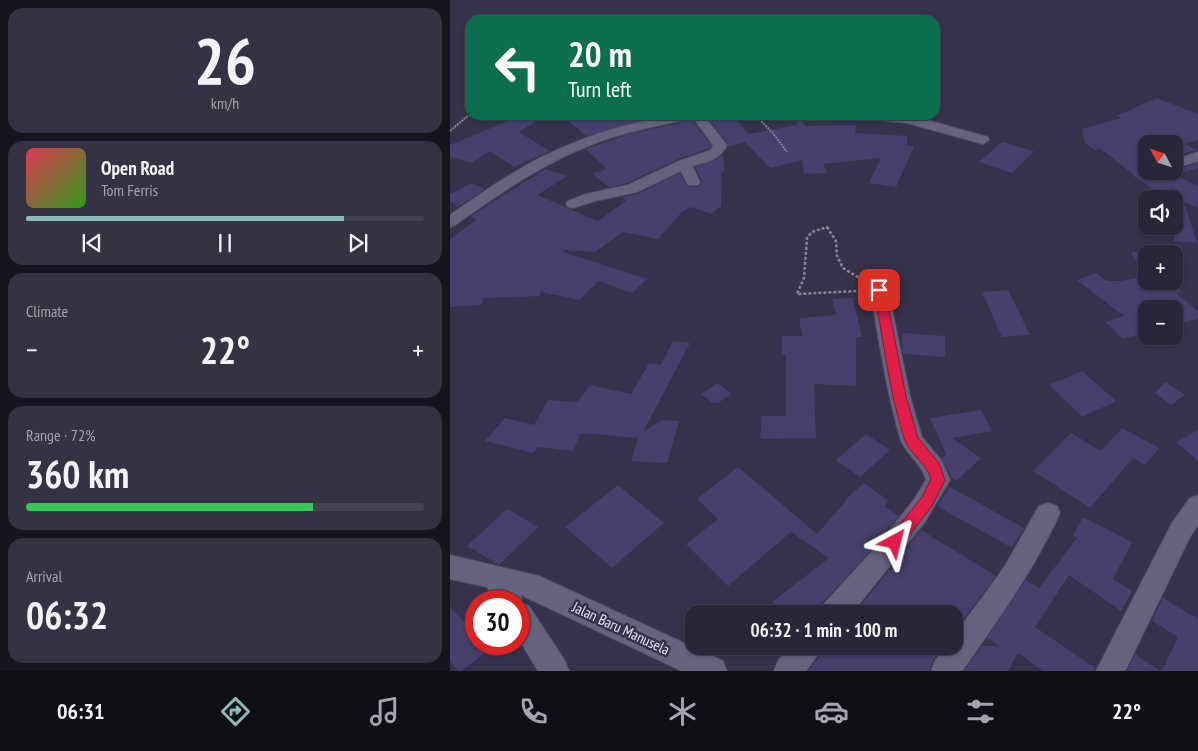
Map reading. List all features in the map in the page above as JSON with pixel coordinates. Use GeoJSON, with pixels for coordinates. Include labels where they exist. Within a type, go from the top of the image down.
{"type":"FeatureCollection","features":[{"type":"Feature","properties":{"kind":"street"},"geometry":{"type":"LineString","coordinates":[[450,222],[526,171],[543,162],[598,137],[650,120]]}},
{"type":"Feature","properties":{"kind":"street"},"geometry":{"type":"LineString","coordinates":[[574,204],[591,197],[632,189],[684,164],[711,156],[720,145],[702,120]]}},
{"type":"Feature","properties":{"kind":"street"},"geometry":{"type":"LineString","coordinates":[[912,120],[983,140]]}},
{"type":"Feature","properties":{"kind":"street"},"geometry":{"type":"LineString","coordinates":[[1183,162],[1198,156]]}},
{"type":"Feature","properties":{"kind":"street"},"geometry":{"type":"LineString","coordinates":[[684,164],[693,182]]}},
{"type":"Feature","properties":{"kind":"street"},"geometry":{"type":"LineString","coordinates":[[841,605],[871,572],[927,501],[938,480],[934,467],[912,440],[900,396],[879,290]]}},
{"type":"Feature","properties":{"kind":"street"},"geometry":{"type":"LineString","coordinates":[[1110,671],[1181,530],[1198,505]]}},
{"type":"Feature","properties":{"kind":"street"},"geometry":{"type":"LineString","coordinates":[[945,671],[1022,562],[1048,513]]}},
{"type":"Feature","properties":{"kind":"street"},"geometry":{"type":"LineString","coordinates":[[450,567],[496,578],[515,590]]}},
{"type":"Feature","properties":{"kind":"street","name":"Jalan Baru Manusela"},"geometry":{"type":"LineString","coordinates":[[530,597],[713,671]]}},
{"type":"Feature","properties":{"kind":"street"},"geometry":{"type":"LineString","coordinates":[[530,632],[555,671]]}},
{"type":"Feature","properties":{"kind":"street"},"geometry":{"type":"LineString","coordinates":[[788,671],[800,655]]}},
{"type":"Feature","properties":{"kind":"path"},"geometry":{"type":"LineString","coordinates":[[450,131],[465,118]]}},
{"type":"Feature","properties":{"kind":"path"},"geometry":{"type":"LineString","coordinates":[[760,120],[773,133],[787,152]]}},
{"type":"Feature","properties":{"kind":"path"},"geometry":{"type":"LineString","coordinates":[[827,227],[836,241],[837,256],[843,268],[879,290],[797,294],[804,278],[807,238],[812,232],[827,227]]}},
{"type":"Feature","properties":{"kind":"building"},"geometry":{"type":"Polygon","coordinates":[[[1157,98],[1198,114],[1198,140],[1185,144],[1196,150],[1183,153],[1183,135],[1138,135],[1138,179],[1100,148],[1095,150],[1085,143],[1082,129],[1121,118],[1116,116],[1157,98]]]}},
{"type":"Feature","properties":{"kind":"building"},"geometry":{"type":"Polygon","coordinates":[[[511,120],[537,120],[519,132],[550,151],[514,167],[490,151],[471,163],[450,157],[450,145],[511,120]]]}},
{"type":"Feature","properties":{"kind":"building"},"geometry":{"type":"Polygon","coordinates":[[[568,120],[645,120],[586,136],[568,120]]]}},
{"type":"Feature","properties":{"kind":"building"},"geometry":{"type":"Polygon","coordinates":[[[692,120],[711,145],[710,148],[678,159],[627,183],[609,187],[592,174],[607,169],[586,149],[626,135],[692,120]]]}},
{"type":"Feature","properties":{"kind":"building"},"geometry":{"type":"Polygon","coordinates":[[[709,120],[736,120],[749,134],[797,125],[796,120],[802,120],[805,126],[856,125],[855,133],[907,136],[907,145],[914,146],[896,187],[869,183],[881,158],[823,164],[827,173],[804,174],[802,160],[770,168],[745,142],[728,147],[728,144],[709,120]]]}},
{"type":"Feature","properties":{"kind":"building"},"geometry":{"type":"Polygon","coordinates":[[[1002,142],[1034,151],[1012,173],[979,162],[1002,142]]]}},
{"type":"Feature","properties":{"kind":"building"},"geometry":{"type":"Polygon","coordinates":[[[723,155],[725,171],[722,172],[721,206],[711,214],[691,207],[681,213],[658,239],[623,232],[595,252],[564,250],[564,252],[647,279],[632,293],[598,281],[580,300],[541,292],[540,296],[484,298],[481,305],[450,307],[450,239],[476,220],[471,216],[545,169],[568,176],[537,195],[598,221],[626,201],[622,197],[638,194],[680,173],[686,186],[698,187],[702,181],[695,167],[713,161],[723,155]]]}},
{"type":"Feature","properties":{"kind":"building"},"geometry":{"type":"Polygon","coordinates":[[[1198,163],[1198,168],[1183,173],[1183,168],[1198,163]]]}},
{"type":"Feature","properties":{"kind":"building"},"geometry":{"type":"Polygon","coordinates":[[[1183,178],[1198,186],[1198,208],[1184,202],[1197,243],[1174,241],[1174,235],[1183,235],[1183,190],[1174,190],[1174,188],[1169,190],[1154,190],[1139,180],[1183,178]]]}},
{"type":"Feature","properties":{"kind":"building"},"geometry":{"type":"Polygon","coordinates":[[[471,183],[485,189],[458,207],[450,201],[450,194],[471,183]]]}},
{"type":"Feature","properties":{"kind":"building"},"geometry":{"type":"Polygon","coordinates":[[[1131,252],[1138,252],[1138,265],[1131,252]]]}},
{"type":"Feature","properties":{"kind":"building"},"geometry":{"type":"Polygon","coordinates":[[[1096,273],[1107,281],[1138,278],[1138,290],[1180,290],[1182,292],[1176,293],[1198,311],[1198,318],[1183,323],[1183,300],[1138,300],[1138,334],[1123,339],[1105,322],[1124,316],[1077,280],[1096,273]]]}},
{"type":"Feature","properties":{"kind":"building"},"geometry":{"type":"Polygon","coordinates":[[[1008,290],[1030,335],[1002,337],[982,292],[1008,290]]]}},
{"type":"Feature","properties":{"kind":"building"},"geometry":{"type":"Polygon","coordinates":[[[853,298],[862,337],[856,337],[856,386],[814,384],[816,438],[760,439],[762,416],[786,416],[786,355],[782,355],[782,336],[802,336],[799,318],[836,315],[832,299],[853,298]]]}},
{"type":"Feature","properties":{"kind":"building"},"geometry":{"type":"Polygon","coordinates":[[[902,333],[945,336],[945,357],[903,354],[902,333]]]}},
{"type":"Feature","properties":{"kind":"building"},"geometry":{"type":"Polygon","coordinates":[[[673,341],[690,343],[643,432],[662,420],[679,421],[667,463],[631,461],[638,438],[581,433],[573,451],[538,447],[533,453],[485,441],[505,418],[534,425],[548,400],[578,402],[590,385],[631,394],[649,363],[661,365],[673,341]]]}},
{"type":"Feature","properties":{"kind":"building"},"geometry":{"type":"Polygon","coordinates":[[[1082,371],[1116,401],[1082,417],[1049,385],[1082,371]]]}},
{"type":"Feature","properties":{"kind":"building"},"geometry":{"type":"Polygon","coordinates":[[[1165,382],[1185,395],[1171,405],[1155,393],[1165,382]]]}},
{"type":"Feature","properties":{"kind":"building"},"geometry":{"type":"Polygon","coordinates":[[[718,383],[731,394],[718,403],[713,403],[701,394],[718,383]]]}},
{"type":"Feature","properties":{"kind":"building"},"geometry":{"type":"Polygon","coordinates":[[[981,410],[992,431],[952,438],[981,458],[956,481],[951,477],[942,458],[946,454],[930,418],[981,410]]]}},
{"type":"Feature","properties":{"kind":"building"},"geometry":{"type":"Polygon","coordinates":[[[1122,428],[1159,448],[1145,465],[1133,458],[1090,508],[1033,471],[1071,433],[1101,451],[1122,428]]]}},
{"type":"Feature","properties":{"kind":"building"},"geometry":{"type":"Polygon","coordinates":[[[1198,430],[1198,461],[1176,442],[1198,430]]]}},
{"type":"Feature","properties":{"kind":"building"},"geometry":{"type":"Polygon","coordinates":[[[866,434],[890,450],[860,477],[836,460],[866,434]]]}},
{"type":"Feature","properties":{"kind":"building"},"geometry":{"type":"Polygon","coordinates":[[[738,467],[817,534],[846,499],[864,483],[888,500],[885,507],[899,516],[875,546],[818,605],[774,605],[772,602],[829,558],[791,532],[728,586],[686,544],[718,519],[697,499],[738,467]]]}},
{"type":"Feature","properties":{"kind":"building"},"geometry":{"type":"Polygon","coordinates":[[[618,485],[664,523],[612,568],[565,527],[618,485]]]}},
{"type":"Feature","properties":{"kind":"building"},"geometry":{"type":"Polygon","coordinates":[[[950,487],[1024,528],[1012,548],[937,506],[950,487]]]}},
{"type":"Feature","properties":{"kind":"building"},"geometry":{"type":"Polygon","coordinates":[[[507,509],[538,527],[499,565],[467,546],[507,509]]]}},
{"type":"Feature","properties":{"kind":"building"},"geometry":{"type":"Polygon","coordinates":[[[1083,517],[1132,542],[1113,579],[1132,591],[1121,611],[1069,575],[1035,627],[1095,668],[1094,671],[1043,671],[1018,653],[1008,671],[964,671],[982,646],[1000,646],[987,638],[1026,580],[1039,588],[1077,538],[1073,536],[1083,517]]]}},
{"type":"Feature","properties":{"kind":"building"},"geometry":{"type":"Polygon","coordinates":[[[921,530],[996,576],[963,620],[963,605],[861,605],[921,530]]]}},
{"type":"Feature","properties":{"kind":"building"},"geometry":{"type":"Polygon","coordinates":[[[1163,598],[1198,619],[1198,671],[1162,671],[1178,637],[1152,621],[1163,598]]]}},
{"type":"Feature","properties":{"kind":"building"},"geometry":{"type":"Polygon","coordinates":[[[450,607],[465,623],[465,655],[482,655],[461,671],[458,671],[450,661],[450,607]]]}},
{"type":"Feature","properties":{"kind":"building"},"geometry":{"type":"Polygon","coordinates":[[[1135,654],[1160,671],[1127,671],[1135,654]]]}},
{"type":"Feature","properties":{"kind":"building"},"geometry":{"type":"Polygon","coordinates":[[[820,655],[937,655],[929,671],[808,671],[820,655]]]}},
{"type":"Feature","properties":{"kind":"route"},"geometry":{"type":"LineString","coordinates":[[879,290],[900,396],[912,440],[934,467],[938,480],[927,501],[895,542]]}}]}
